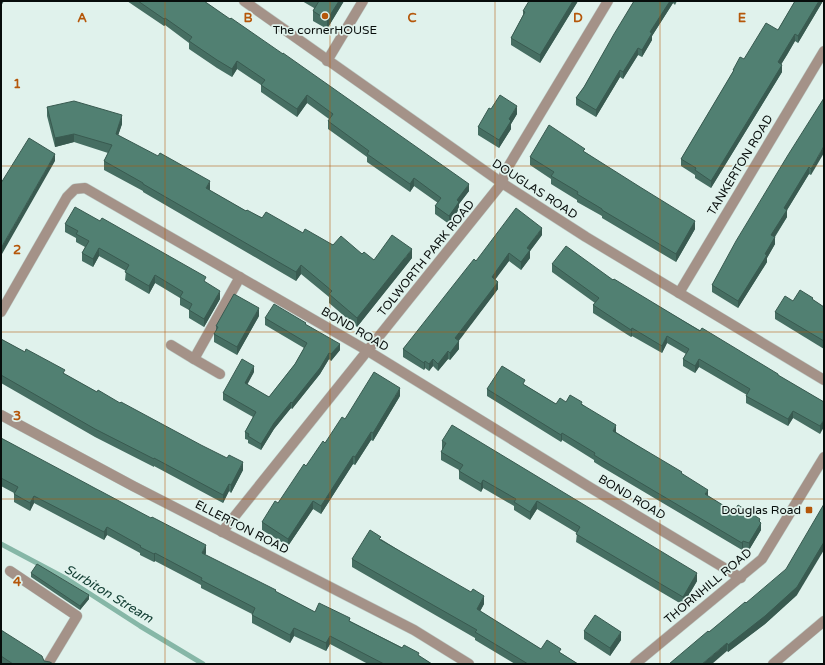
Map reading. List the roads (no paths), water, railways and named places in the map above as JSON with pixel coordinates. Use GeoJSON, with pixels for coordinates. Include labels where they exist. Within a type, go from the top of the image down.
{"type":"FeatureCollection","features":[{"type":"Feature","properties":{"kind":"street","name":"DOUGLAS ROAD"},"geometry":{"type":"LineString","coordinates":[[244,1],[502,183],[586,237],[824,380]]}},
{"type":"Feature","properties":{"kind":"street"},"geometry":{"type":"LineString","coordinates":[[327,61],[363,1]]}},
{"type":"Feature","properties":{"kind":"street","name":"TOLWORTH PARK ROAD"},"geometry":{"type":"LineString","coordinates":[[222,532],[502,183],[505,172],[608,1]]}},
{"type":"Feature","properties":{"kind":"street","name":"TANKERTON ROAD"},"geometry":{"type":"LineString","coordinates":[[678,293],[824,51]]}},
{"type":"Feature","properties":{"kind":"street","name":"BOND ROAD"},"geometry":{"type":"LineString","coordinates":[[1,312],[67,197],[75,190],[85,188],[368,351],[741,578]]}},
{"type":"Feature","properties":{"kind":"street"},"geometry":{"type":"LineString","coordinates":[[194,359],[240,277]]}},
{"type":"Feature","properties":{"kind":"street"},"geometry":{"type":"LineString","coordinates":[[171,345],[220,374]]}},
{"type":"Feature","properties":{"kind":"street","name":"ELLERTON ROAD"},"geometry":{"type":"LineString","coordinates":[[1,415],[222,532],[414,630],[469,664]]}},
{"type":"Feature","properties":{"kind":"street","name":"THORNHILL ROAD"},"geometry":{"type":"LineString","coordinates":[[635,664],[741,578],[762,559],[824,457]]}},
{"type":"Feature","properties":{"kind":"street"},"geometry":{"type":"LineString","coordinates":[[10,571],[77,616],[48,664]]}},
{"type":"Feature","properties":{"kind":"street"},"geometry":{"type":"LineString","coordinates":[[773,664],[824,621]]}},
{"type":"Feature","properties":{"kind":"waterway","name":"Surbiton Stream"},"geometry":{"type":"LineString","coordinates":[[1,544],[67,579],[203,664]]}},
{"type":"Feature","properties":{"kind":"place","name":"The cornerHOUSE"},"geometry":{"type":"Point","coordinates":[325,16]}},
{"type":"Feature","properties":{"kind":"place","name":"Douglas Road"},"geometry":{"type":"Point","coordinates":[809,510]}}]}
